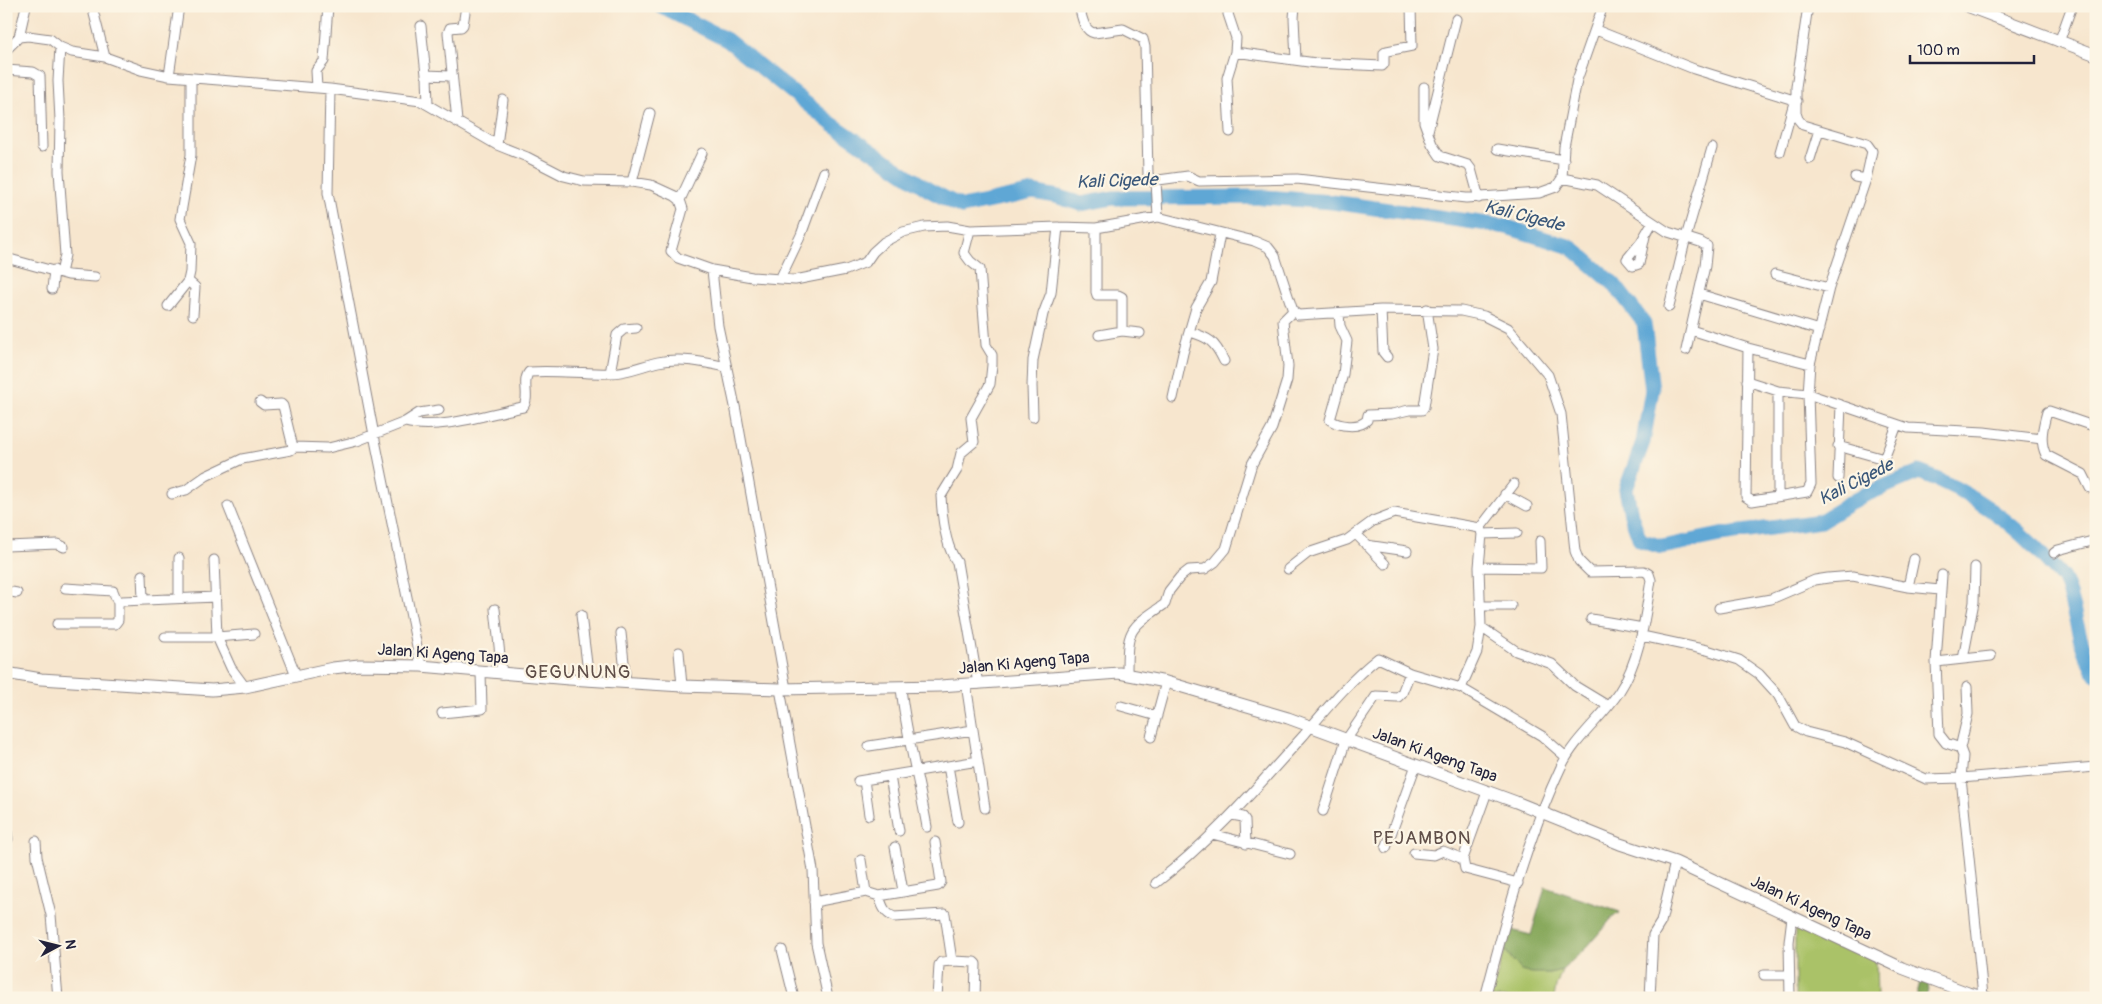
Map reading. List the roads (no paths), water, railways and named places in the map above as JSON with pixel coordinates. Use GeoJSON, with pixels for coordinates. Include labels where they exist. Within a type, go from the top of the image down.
{"type":"FeatureCollection","features":[{"type":"Feature","properties":{"kind":"street"},"geometry":{"type":"LineString","coordinates":[[6,50],[19,37],[26,6]]}},
{"type":"Feature","properties":{"kind":"street"},"geometry":{"type":"LineString","coordinates":[[92,6],[105,57]]}},
{"type":"Feature","properties":{"kind":"street"},"geometry":{"type":"LineString","coordinates":[[169,76],[179,6]]}},
{"type":"Feature","properties":{"kind":"street"},"geometry":{"type":"LineString","coordinates":[[317,88],[316,70],[324,61],[328,6]]}},
{"type":"Feature","properties":{"kind":"street"},"geometry":{"type":"LineString","coordinates":[[457,121],[448,29],[463,25],[466,6]]}},
{"type":"Feature","properties":{"kind":"street"},"geometry":{"type":"LineString","coordinates":[[1079,6],[1089,32],[1123,29],[1143,39],[1145,47],[1148,174],[1155,185],[1157,215]]}},
{"type":"Feature","properties":{"kind":"street"},"geometry":{"type":"LineString","coordinates":[[1230,6],[1228,14],[1236,38],[1235,52],[1228,69],[1227,78],[1230,132]]}},
{"type":"Feature","properties":{"kind":"street"},"geometry":{"type":"LineString","coordinates":[[1295,6],[1296,60]]}},
{"type":"Feature","properties":{"kind":"street"},"geometry":{"type":"LineString","coordinates":[[1235,52],[1296,60],[1370,67],[1382,66],[1387,51],[1412,46],[1411,6]]}},
{"type":"Feature","properties":{"kind":"street"},"geometry":{"type":"LineString","coordinates":[[1155,185],[1188,176],[1199,181],[1296,179],[1466,198],[1538,193],[1556,187],[1562,178],[1566,139],[1577,80],[1603,6]]}},
{"type":"Feature","properties":{"kind":"street"},"geometry":{"type":"LineString","coordinates":[[1780,152],[1795,101],[1808,6]]}},
{"type":"Feature","properties":{"kind":"street"},"geometry":{"type":"LineString","coordinates":[[1967,6],[2096,55]]}},
{"type":"Feature","properties":{"kind":"street"},"geometry":{"type":"LineString","coordinates":[[2059,42],[2072,6]]}},
{"type":"Feature","properties":{"kind":"street"},"geometry":{"type":"LineString","coordinates":[[1427,133],[1456,18]]}},
{"type":"Feature","properties":{"kind":"street"},"geometry":{"type":"LineString","coordinates":[[420,26],[425,73],[427,76],[428,105]]}},
{"type":"Feature","properties":{"kind":"street"},"geometry":{"type":"LineString","coordinates":[[1596,30],[1694,69],[1795,101]]}},
{"type":"Feature","properties":{"kind":"street"},"geometry":{"type":"LineString","coordinates":[[19,37],[28,36],[50,39],[60,48],[72,52],[105,57],[141,70],[169,76],[330,89],[415,100],[428,105],[497,145],[575,180],[632,182],[651,185],[680,200]]}},
{"type":"Feature","properties":{"kind":"street"},"geometry":{"type":"LineString","coordinates":[[52,289],[64,256],[59,171],[60,120],[58,81],[60,48]]}},
{"type":"Feature","properties":{"kind":"street"},"geometry":{"type":"LineString","coordinates":[[6,70],[33,72],[40,76],[42,147]]}},
{"type":"Feature","properties":{"kind":"street"},"geometry":{"type":"LineString","coordinates":[[427,76],[452,76]]}},
{"type":"Feature","properties":{"kind":"street"},"geometry":{"type":"LineString","coordinates":[[168,306],[188,281],[191,243],[180,219],[191,155],[191,79]]}},
{"type":"Feature","properties":{"kind":"street"},"geometry":{"type":"LineString","coordinates":[[1424,87],[1424,122],[1427,133],[1440,156],[1468,165],[1479,198]]}},
{"type":"Feature","properties":{"kind":"street"},"geometry":{"type":"LineString","coordinates":[[330,89],[327,184],[374,435],[421,666]]}},
{"type":"Feature","properties":{"kind":"street"},"geometry":{"type":"LineString","coordinates":[[497,145],[503,100]]}},
{"type":"Feature","properties":{"kind":"street"},"geometry":{"type":"LineString","coordinates":[[1748,348],[1746,497],[1752,501],[1805,493],[1809,490],[1808,394],[1810,364],[1829,288],[1872,156],[1870,147],[1803,124],[1798,119],[1795,101]]}},
{"type":"Feature","properties":{"kind":"street"},"geometry":{"type":"LineString","coordinates":[[632,182],[650,113]]}},
{"type":"Feature","properties":{"kind":"street"},"geometry":{"type":"LineString","coordinates":[[1810,159],[1820,130]]}},
{"type":"Feature","properties":{"kind":"street"},"geometry":{"type":"LineString","coordinates":[[1669,307],[1686,237],[1712,148]]}},
{"type":"Feature","properties":{"kind":"street"},"geometry":{"type":"LineString","coordinates":[[1497,149],[1564,160]]}},
{"type":"Feature","properties":{"kind":"street"},"geometry":{"type":"LineString","coordinates":[[702,153],[680,200],[683,209],[671,251],[678,258],[712,270],[752,277],[795,280],[846,270],[866,262],[884,242],[910,229],[947,226],[970,230],[1058,227],[1096,228],[1157,215],[1220,234],[1254,241],[1268,247],[1274,256],[1293,311],[1298,314],[1427,309],[1461,311],[1476,314],[1508,328],[1548,375],[1562,414],[1575,550],[1579,561],[1590,572],[1644,571],[1649,574],[1651,580],[1642,632],[1629,673],[1620,691],[1566,757],[1541,813],[1484,998]]}},
{"type":"Feature","properties":{"kind":"street"},"geometry":{"type":"LineString","coordinates":[[780,279],[801,235],[824,172]]}},
{"type":"Feature","properties":{"kind":"street"},"geometry":{"type":"LineString","coordinates":[[1855,177],[1866,178]]}},
{"type":"Feature","properties":{"kind":"street"},"geometry":{"type":"LineString","coordinates":[[1562,178],[1597,185],[1668,232],[1704,244],[1707,250],[1686,350]]}},
{"type":"Feature","properties":{"kind":"street"},"geometry":{"type":"LineString","coordinates":[[1645,236],[1652,223]]}},
{"type":"Feature","properties":{"kind":"street"},"geometry":{"type":"LineString","coordinates":[[1033,417],[1033,360],[1043,314],[1051,293],[1058,227]]}},
{"type":"Feature","properties":{"kind":"street"},"geometry":{"type":"LineString","coordinates":[[1096,228],[1096,292],[1097,295],[1118,295],[1122,297],[1122,331]]}},
{"type":"Feature","properties":{"kind":"street"},"geometry":{"type":"LineString","coordinates":[[970,230],[964,253],[980,269],[986,345],[992,358],[992,377],[987,391],[971,418],[974,442],[961,453],[957,470],[941,496],[948,537],[952,553],[957,562],[978,684]]}},
{"type":"Feature","properties":{"kind":"street"},"geometry":{"type":"LineString","coordinates":[[1173,398],[1196,308],[1211,282],[1220,234]]}},
{"type":"Feature","properties":{"kind":"street"},"geometry":{"type":"LineString","coordinates":[[6,258],[75,276],[95,277]]}},
{"type":"Feature","properties":{"kind":"street"},"geometry":{"type":"LineString","coordinates":[[712,270],[718,326],[736,411],[813,870],[816,944],[828,998]]}},
{"type":"Feature","properties":{"kind":"street"},"geometry":{"type":"LineString","coordinates":[[1775,274],[1829,288]]}},
{"type":"Feature","properties":{"kind":"street"},"geometry":{"type":"LineString","coordinates":[[188,281],[195,287],[193,315]]}},
{"type":"Feature","properties":{"kind":"street"},"geometry":{"type":"LineString","coordinates":[[1699,294],[1820,330]]}},
{"type":"Feature","properties":{"kind":"street"},"geometry":{"type":"LineString","coordinates":[[1339,313],[1340,326],[1347,341],[1342,374],[1330,420],[1339,424],[1354,425],[1364,423],[1367,420],[1368,414],[1392,414],[1409,410],[1422,410],[1424,407],[1433,349],[1427,309]]}},
{"type":"Feature","properties":{"kind":"street"},"geometry":{"type":"LineString","coordinates":[[1381,310],[1383,352],[1387,356]]}},
{"type":"Feature","properties":{"kind":"street"},"geometry":{"type":"LineString","coordinates":[[1127,675],[1128,638],[1136,625],[1147,615],[1166,604],[1170,591],[1180,576],[1189,570],[1205,569],[1215,562],[1226,549],[1252,464],[1272,428],[1282,397],[1288,366],[1283,321],[1293,311]]}},
{"type":"Feature","properties":{"kind":"street"},"geometry":{"type":"LineString","coordinates":[[610,374],[617,335],[624,329],[636,328]]}},
{"type":"Feature","properties":{"kind":"street"},"geometry":{"type":"LineString","coordinates":[[1691,330],[1748,348],[1810,364]]}},
{"type":"Feature","properties":{"kind":"street"},"geometry":{"type":"LineString","coordinates":[[1099,334],[1122,331],[1140,333]]}},
{"type":"Feature","properties":{"kind":"street"},"geometry":{"type":"LineString","coordinates":[[1189,332],[1203,335],[1217,345],[1224,361]]}},
{"type":"Feature","properties":{"kind":"street"},"geometry":{"type":"LineString","coordinates":[[405,422],[426,425],[484,417],[523,407],[526,403],[526,377],[529,372],[570,371],[610,374],[633,371],[668,360],[698,362],[726,367]]}},
{"type":"Feature","properties":{"kind":"street"},"geometry":{"type":"LineString","coordinates":[[1747,381],[1778,391],[1808,394],[1908,428],[1984,432],[2042,439]]}},
{"type":"Feature","properties":{"kind":"street"},"geometry":{"type":"LineString","coordinates":[[1778,391],[1778,496]]}},
{"type":"Feature","properties":{"kind":"street"},"geometry":{"type":"LineString","coordinates":[[260,402],[264,405],[281,404],[283,406],[293,447]]}},
{"type":"Feature","properties":{"kind":"street"},"geometry":{"type":"LineString","coordinates":[[1838,478],[1841,405]]}},
{"type":"Feature","properties":{"kind":"street"},"geometry":{"type":"LineString","coordinates":[[172,494],[186,490],[206,476],[242,459],[291,450],[293,447],[328,448],[357,441],[405,422],[419,413],[439,410]]}},
{"type":"Feature","properties":{"kind":"street"},"geometry":{"type":"LineString","coordinates":[[2090,488],[2083,474],[2047,456],[2044,452],[2042,439],[2043,427],[2048,411],[2096,427]]}},
{"type":"Feature","properties":{"kind":"street"},"geometry":{"type":"LineString","coordinates":[[1838,446],[1884,460],[1897,424]]}},
{"type":"Feature","properties":{"kind":"street"},"geometry":{"type":"LineString","coordinates":[[1461,688],[1477,652],[1481,627],[1479,567],[1481,531],[1514,484]]}},
{"type":"Feature","properties":{"kind":"street"},"geometry":{"type":"LineString","coordinates":[[1506,494],[1527,506]]}},
{"type":"Feature","properties":{"kind":"street"},"geometry":{"type":"LineString","coordinates":[[228,506],[296,675]]}},
{"type":"Feature","properties":{"kind":"street"},"geometry":{"type":"LineString","coordinates":[[1288,569],[1308,553],[1340,543],[1373,521],[1394,513],[1481,531],[1517,533]]}},
{"type":"Feature","properties":{"kind":"street"},"geometry":{"type":"LineString","coordinates":[[1356,534],[1385,564]]}},
{"type":"Feature","properties":{"kind":"street"},"geometry":{"type":"LineString","coordinates":[[2054,553],[2058,550],[2096,540]]}},
{"type":"Feature","properties":{"kind":"street"},"geometry":{"type":"LineString","coordinates":[[1479,567],[1541,568],[1540,541]]}},
{"type":"Feature","properties":{"kind":"street"},"geometry":{"type":"LineString","coordinates":[[6,546],[58,544],[64,547]]}},
{"type":"Feature","properties":{"kind":"street"},"geometry":{"type":"LineString","coordinates":[[1366,545],[1407,551]]}},
{"type":"Feature","properties":{"kind":"street"},"geometry":{"type":"LineString","coordinates":[[179,558],[179,598]]}},
{"type":"Feature","properties":{"kind":"street"},"geometry":{"type":"LineString","coordinates":[[1908,587],[1914,559]]}},
{"type":"Feature","properties":{"kind":"street"},"geometry":{"type":"LineString","coordinates":[[214,560],[217,637],[231,668],[245,687]]}},
{"type":"Feature","properties":{"kind":"street"},"geometry":{"type":"LineString","coordinates":[[1963,659],[1974,602],[1975,567]]}},
{"type":"Feature","properties":{"kind":"street"},"geometry":{"type":"LineString","coordinates":[[142,575],[143,600]]}},
{"type":"Feature","properties":{"kind":"street"},"geometry":{"type":"LineString","coordinates":[[1942,575],[1936,662],[1939,734],[1946,743],[1960,748]]}},
{"type":"Feature","properties":{"kind":"street"},"geometry":{"type":"LineString","coordinates":[[1720,608],[1771,599],[1816,580],[1828,578],[1853,576],[1908,587],[1940,590]]}},
{"type":"Feature","properties":{"kind":"street"},"geometry":{"type":"LineString","coordinates":[[57,624],[115,624],[118,620],[118,603],[113,590],[65,588]]}},
{"type":"Feature","properties":{"kind":"street"},"geometry":{"type":"LineString","coordinates":[[6,591],[17,593]]}},
{"type":"Feature","properties":{"kind":"street"},"geometry":{"type":"LineString","coordinates":[[118,603],[216,597]]}},
{"type":"Feature","properties":{"kind":"street"},"geometry":{"type":"LineString","coordinates":[[1481,606],[1511,606]]}},
{"type":"Feature","properties":{"kind":"street"},"geometry":{"type":"LineString","coordinates":[[495,609],[502,674]]}},
{"type":"Feature","properties":{"kind":"street"},"geometry":{"type":"LineString","coordinates":[[581,614],[589,680]]}},
{"type":"Feature","properties":{"kind":"street"},"geometry":{"type":"LineString","coordinates":[[1591,619],[1739,660],[1759,674],[1778,695],[1795,726],[1845,742],[1926,779],[1962,778],[2096,767]]}},
{"type":"Feature","properties":{"kind":"street"},"geometry":{"type":"LineString","coordinates":[[1481,627],[1516,651],[1552,664],[1575,686],[1608,706]]}},
{"type":"Feature","properties":{"kind":"street"},"geometry":{"type":"LineString","coordinates":[[620,633],[626,682]]}},
{"type":"Feature","properties":{"kind":"street"},"geometry":{"type":"LineString","coordinates":[[165,637],[217,637],[254,634]]}},
{"type":"Feature","properties":{"kind":"street"},"geometry":{"type":"LineString","coordinates":[[678,652],[682,686]]}},
{"type":"Feature","properties":{"kind":"street"},"geometry":{"type":"LineString","coordinates":[[1936,662],[1991,656]]}},
{"type":"Feature","properties":{"kind":"street"},"geometry":{"type":"LineString","coordinates":[[1156,883],[1196,851],[1232,815],[1344,690],[1378,658],[1410,673],[1461,688],[1542,736],[1566,757]]}},
{"type":"Feature","properties":{"kind":"street","name":"Jalan Ki Ageng Tapa"},"geometry":{"type":"LineString","coordinates":[[6,673],[41,680],[199,690],[245,687],[345,666],[421,666],[502,674],[682,686],[783,689],[901,688],[1119,673],[1166,682],[1288,718],[1620,844],[1676,862],[1902,968],[1986,997]]}},
{"type":"Feature","properties":{"kind":"street"},"geometry":{"type":"LineString","coordinates":[[442,713],[482,708],[481,672]]}},
{"type":"Feature","properties":{"kind":"street"},"geometry":{"type":"LineString","coordinates":[[1323,811],[1346,740],[1376,696],[1398,697],[1402,693],[1410,673]]}},
{"type":"Feature","properties":{"kind":"street"},"geometry":{"type":"LineString","coordinates":[[1151,737],[1166,682]]}},
{"type":"Feature","properties":{"kind":"street"},"geometry":{"type":"LineString","coordinates":[[966,684],[985,808]]}},
{"type":"Feature","properties":{"kind":"street"},"geometry":{"type":"LineString","coordinates":[[1967,687],[1968,714],[1960,748],[1963,756],[1962,778],[1986,997]]}},
{"type":"Feature","properties":{"kind":"street"},"geometry":{"type":"LineString","coordinates":[[901,688],[909,740],[927,827]]}},
{"type":"Feature","properties":{"kind":"street"},"geometry":{"type":"LineString","coordinates":[[1121,706],[1157,716]]}},
{"type":"Feature","properties":{"kind":"street"},"geometry":{"type":"LineString","coordinates":[[869,746],[973,730]]}},
{"type":"Feature","properties":{"kind":"street"},"geometry":{"type":"LineString","coordinates":[[869,816],[861,781],[978,761]]}},
{"type":"Feature","properties":{"kind":"street"},"geometry":{"type":"LineString","coordinates":[[1386,848],[1416,765]]}},
{"type":"Feature","properties":{"kind":"street"},"geometry":{"type":"LineString","coordinates":[[948,766],[958,822]]}},
{"type":"Feature","properties":{"kind":"street"},"geometry":{"type":"LineString","coordinates":[[890,776],[899,831]]}},
{"type":"Feature","properties":{"kind":"street"},"geometry":{"type":"LineString","coordinates":[[1487,792],[1463,859],[1465,869],[1518,883]]}},
{"type":"Feature","properties":{"kind":"street"},"geometry":{"type":"LineString","coordinates":[[1232,815],[1243,817],[1245,820],[1246,844]]}},
{"type":"Feature","properties":{"kind":"street"},"geometry":{"type":"LineString","coordinates":[[6,825],[8,839]]}},
{"type":"Feature","properties":{"kind":"street"},"geometry":{"type":"LineString","coordinates":[[1212,834],[1290,854]]}},
{"type":"Feature","properties":{"kind":"street"},"geometry":{"type":"LineString","coordinates":[[36,841],[37,857],[51,915],[58,998]]}},
{"type":"Feature","properties":{"kind":"street"},"geometry":{"type":"LineString","coordinates":[[814,902],[866,892],[880,896],[940,884],[934,842]]}},
{"type":"Feature","properties":{"kind":"street"},"geometry":{"type":"LineString","coordinates":[[895,847],[903,891]]}},
{"type":"Feature","properties":{"kind":"street"},"geometry":{"type":"LineString","coordinates":[[1414,853],[1434,855],[1443,851],[1463,859]]}},
{"type":"Feature","properties":{"kind":"street"},"geometry":{"type":"LineString","coordinates":[[861,860],[866,892]]}},
{"type":"Feature","properties":{"kind":"street"},"geometry":{"type":"LineString","coordinates":[[1650,998],[1653,935],[1661,922],[1676,862]]}},
{"type":"Feature","properties":{"kind":"street"},"geometry":{"type":"LineString","coordinates":[[880,896],[883,908],[894,917],[945,914],[952,961]]}},
{"type":"Feature","properties":{"kind":"street"},"geometry":{"type":"LineString","coordinates":[[1790,998],[1789,975],[1792,917]]}},
{"type":"Feature","properties":{"kind":"street"},"geometry":{"type":"LineString","coordinates":[[782,950],[794,998]]}},
{"type":"Feature","properties":{"kind":"street"},"geometry":{"type":"LineString","coordinates":[[937,998],[939,965],[941,962],[952,961],[976,962],[975,998]]}},
{"type":"Feature","properties":{"kind":"street"},"geometry":{"type":"LineString","coordinates":[[1764,975],[1789,975]]}},
{"type":"Feature","properties":{"kind":"waterway","name":"Kali Cigede"},"geometry":{"type":"LineString","coordinates":[[660,6],[727,40],[832,124],[929,190],[962,207],[1033,192],[1081,204],[1113,198],[1264,197],[1332,202],[1507,227],[1571,247],[1614,284],[1644,323],[1652,390],[1643,442],[1626,489],[1631,515],[1640,540],[1662,547],[1720,535],[1821,521],[1860,497],[1919,472],[1956,488],[1990,509],[2021,534],[2059,573],[2068,591],[2085,653],[2096,674]]}},
{"type":"Feature","properties":{"kind":"district","name":"GEGUNUNG"},"geometry":{"type":"Point","coordinates":[578,672]}},
{"type":"Feature","properties":{"kind":"district","name":"PEJAMBON"},"geometry":{"type":"Point","coordinates":[1422,838]}}]}
